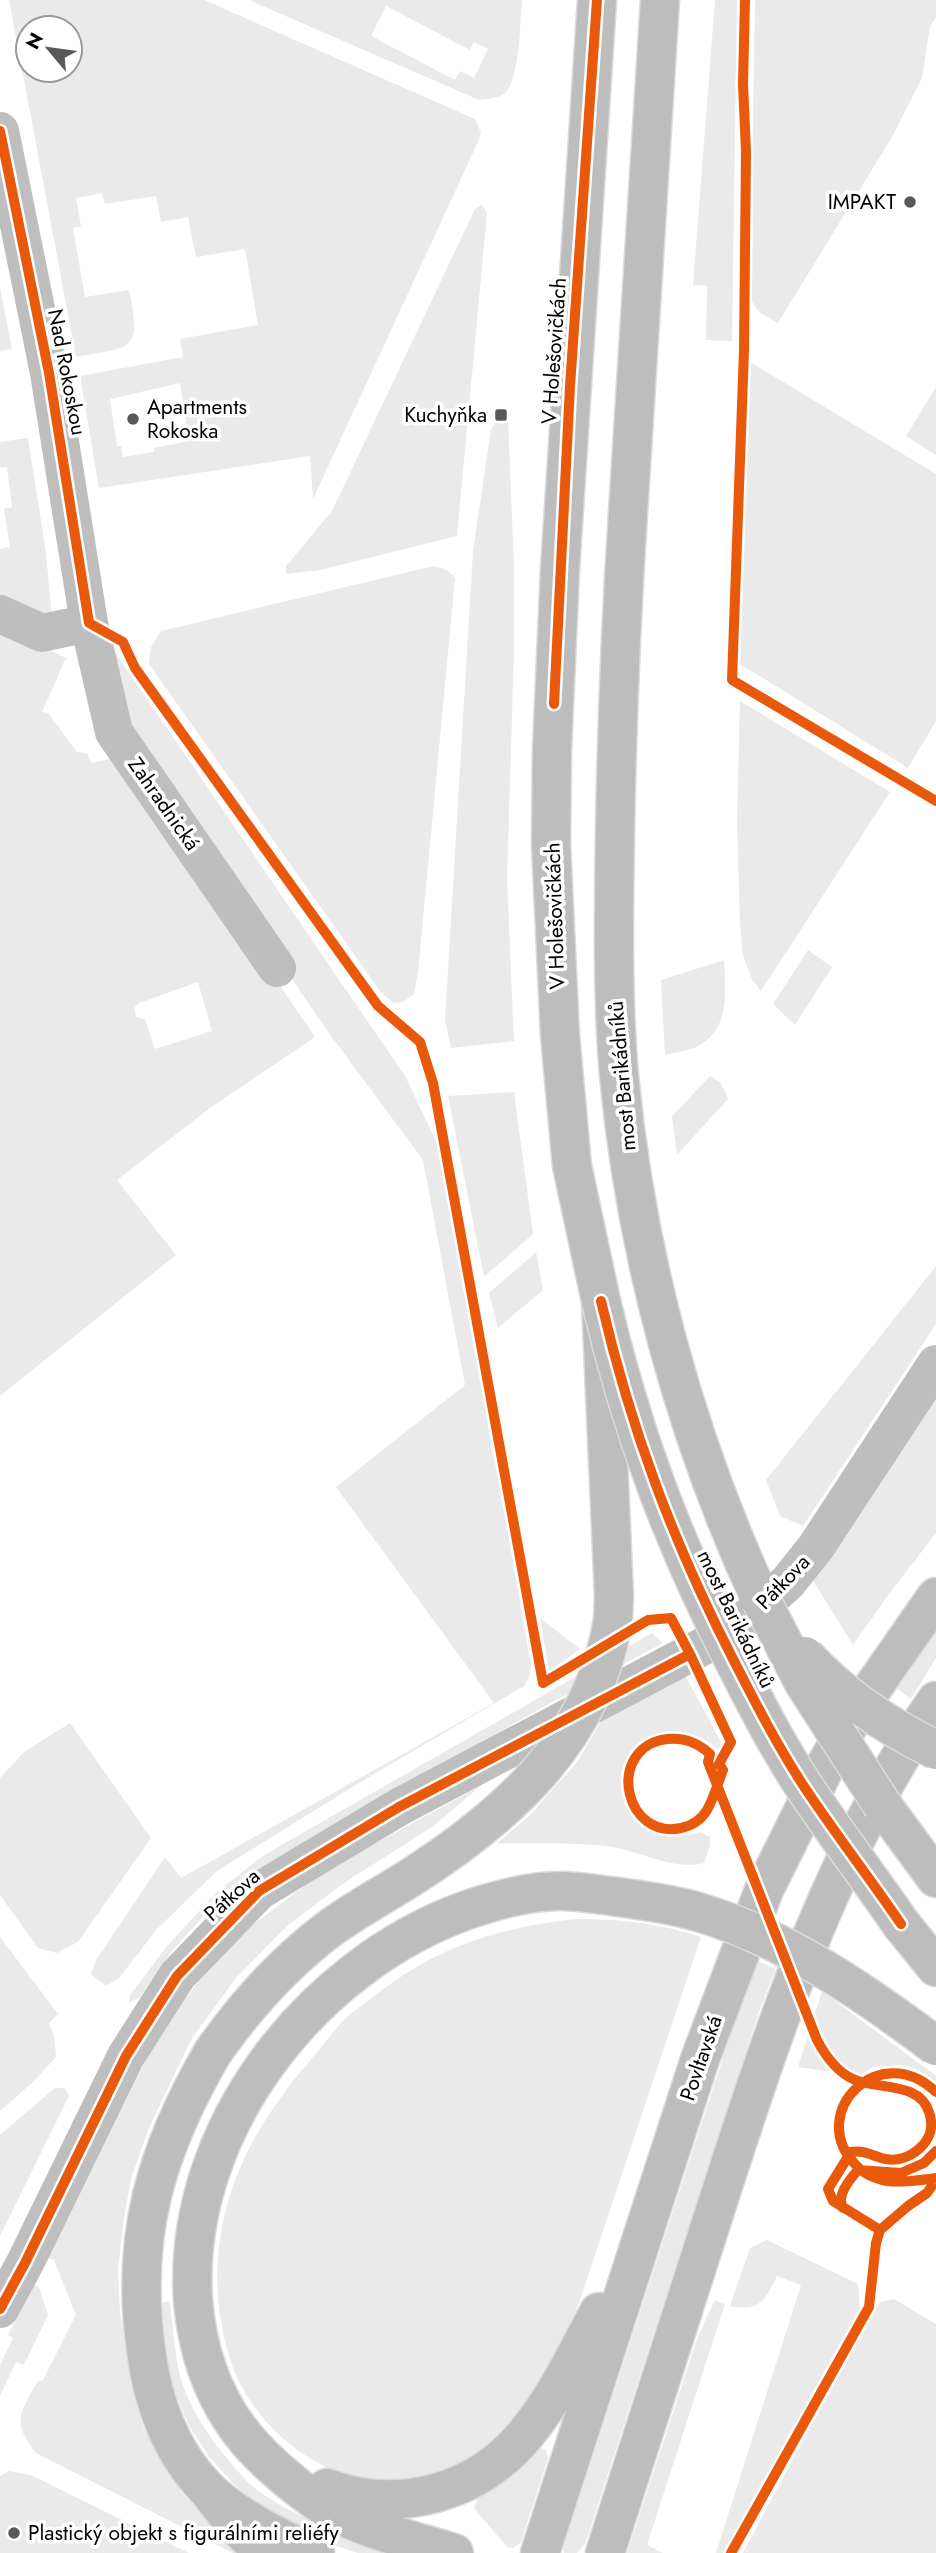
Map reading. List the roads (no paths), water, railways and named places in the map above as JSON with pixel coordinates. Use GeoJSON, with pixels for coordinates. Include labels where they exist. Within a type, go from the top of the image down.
{"type":"FeatureCollection","features":[{"type":"Feature","properties":{"kind":"main road","name":"V Holešovičkách"},"geometry":{"type":"LineString","coordinates":[[561,1035],[552,857],[552,750],[569,412],[597,0]]}},
{"type":"Feature","properties":{"kind":"main road","name":"most Barikádníků"},"geometry":{"type":"LineString","coordinates":[[660,0],[621,634],[612,958],[617,1049],[634,1188],[656,1299],[671,1353],[741,1558],[793,1664],[883,1807],[936,1878]]}},
{"type":"Feature","properties":{"kind":"main road","name":"most Barikádníků"},"geometry":{"type":"LineString","coordinates":[[561,1035],[572,1166],[601,1301],[618,1375],[670,1525],[757,1707],[803,1785],[901,1924],[936,1967]]}},
{"type":"Feature","properties":{"kind":"main road"},"geometry":{"type":"LineString","coordinates":[[265,2553],[237,2527],[175,2446],[154,2397],[140,2295],[143,2238],[151,2197],[181,2110],[213,2052],[248,2005],[291,1961],[330,1928],[411,1877],[479,1829],[535,1778],[571,1731],[598,1676],[608,1647],[614,1596],[601,1301]]}},
{"type":"Feature","properties":{"kind":"main road","name":"Povltavská"},"geometry":{"type":"LineString","coordinates":[[540,2553],[700,2059],[764,1891],[827,1763],[858,1709],[936,1597]]}},
{"type":"Feature","properties":{"kind":"main road"},"geometry":{"type":"LineString","coordinates":[[761,1600],[788,1637],[843,1693],[893,1728],[936,1750]]}},
{"type":"Feature","properties":{"kind":"main road"},"geometry":{"type":"LineString","coordinates":[[605,2553],[783,2006],[820,1913],[864,1822],[936,1700]]}},
{"type":"Feature","properties":{"kind":"main road"},"geometry":{"type":"LineString","coordinates":[[454,2553],[337,2514],[312,2497],[262,2456],[222,2405],[208,2376],[199,2345],[192,2286],[194,2255],[204,2191],[214,2159],[256,2079],[278,2049],[320,2003],[377,1956],[408,1937],[458,1914],[496,1901],[559,1891],[675,1906],[757,1934],[843,1981],[936,2046]]}},
{"type":"Feature","properties":{"kind":"main road"},"geometry":{"type":"LineString","coordinates":[[262,2456],[311,2483],[365,2500],[389,2501],[433,2494],[456,2487],[478,2475],[523,2438],[542,2413],[641,2236]]}},
{"type":"Feature","properties":{"kind":"main road"},"geometry":{"type":"LineString","coordinates":[[207,2489],[264,2530],[315,2553]]}},
{"type":"Feature","properties":{"kind":"street","name":"Nad Rokoskou"},"geometry":{"type":"LineString","coordinates":[[0,131],[49,373],[89,622]]}},
{"type":"Feature","properties":{"kind":"street"},"geometry":{"type":"LineString","coordinates":[[0,614],[42,633],[89,622]]}},
{"type":"Feature","properties":{"kind":"street","name":"Zahradnická"},"geometry":{"type":"LineString","coordinates":[[89,622],[114,732],[277,968]]}},
{"type":"Feature","properties":{"kind":"street","name":"Pátkova"},"geometry":{"type":"LineString","coordinates":[[0,2309],[126,2056],[177,1976],[259,1891],[399,1807],[717,1639],[754,1613],[788,1582],[816,1547],[936,1364]]}},
{"type":"Feature","properties":{"kind":"place","name":"IMPAKT"},"geometry":{"type":"Point","coordinates":[910,202]}},
{"type":"Feature","properties":{"kind":"place","name":"Kuchyňka"},"geometry":{"type":"Point","coordinates":[501,415]}},
{"type":"Feature","properties":{"kind":"place","name":"Apartments Rokoska"},"geometry":{"type":"Point","coordinates":[133,419]}},
{"type":"Feature","properties":{"kind":"place","name":"Plastický objekt s figurálními reliéfy"},"geometry":{"type":"Point","coordinates":[14,2533]}}]}
